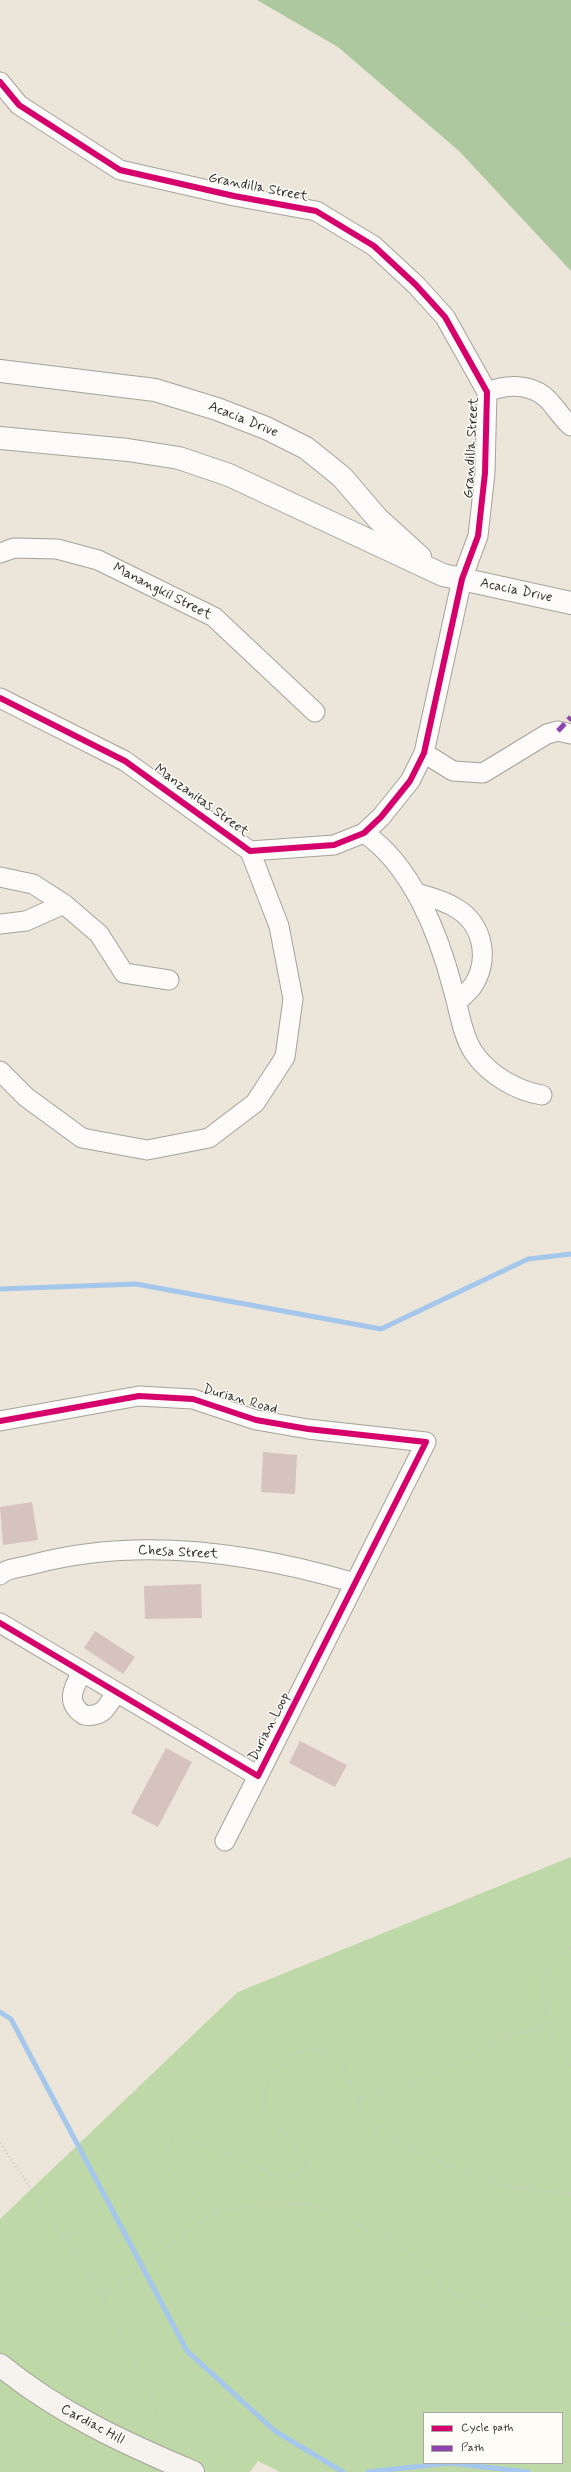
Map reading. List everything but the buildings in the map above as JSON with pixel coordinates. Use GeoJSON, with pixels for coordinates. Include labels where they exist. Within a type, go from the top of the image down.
{"type":"FeatureCollection","features":[{"type":"Feature","properties":{"kind":"main road","name":"Cardiac Hill"},"geometry":{"type":"LineString","coordinates":[[0,2365],[50,2403],[89,2426],[147,2453],[193,2472]]}},
{"type":"Feature","properties":{"kind":"street","name":"Grandilla Street"},"geometry":{"type":"LineString","coordinates":[[0,82],[19,105],[120,170],[234,196],[316,211],[374,246],[416,285],[445,317],[487,392],[484,473],[478,536],[462,579]]}},
{"type":"Feature","properties":{"kind":"street","name":"Acacia Drive"},"geometry":{"type":"LineString","coordinates":[[0,371],[155,390],[217,408],[266,428],[306,448],[336,472],[378,519],[437,573]]}},
{"type":"Feature","properties":{"kind":"street"},"geometry":{"type":"LineString","coordinates":[[487,392],[503,386],[532,390],[544,396],[571,426]]}},
{"type":"Feature","properties":{"kind":"street","name":"Acacia Drive"},"geometry":{"type":"LineString","coordinates":[[0,438],[128,450],[179,458],[229,475],[437,573],[571,603]]}},
{"type":"Feature","properties":{"kind":"street","name":"Manangkil Street"},"geometry":{"type":"LineString","coordinates":[[0,553],[14,548],[57,550],[98,560],[214,617],[315,712]]}},
{"type":"Feature","properties":{"kind":"street","name":"Manzanitas Street"},"geometry":{"type":"LineString","coordinates":[[0,698],[125,761],[250,851],[334,845],[364,833],[381,817],[410,781],[424,753],[462,579]]}},
{"type":"Feature","properties":{"kind":"street"},"geometry":{"type":"LineString","coordinates":[[424,753],[453,771],[483,773],[547,734],[558,731],[571,734]]}},
{"type":"Feature","properties":{"kind":"street"},"geometry":{"type":"LineString","coordinates":[[364,833],[377,842],[417,893],[437,938],[464,1028],[474,1052],[507,1083],[527,1092],[542,1095]]}},
{"type":"Feature","properties":{"kind":"street"},"geometry":{"type":"LineString","coordinates":[[0,1071],[26,1097],[82,1138],[148,1150],[209,1138],[255,1103],[285,1056],[293,999],[279,926],[250,851]]}},
{"type":"Feature","properties":{"kind":"street"},"geometry":{"type":"LineString","coordinates":[[0,877],[33,884],[64,904],[99,934],[124,973],[169,980]]}},
{"type":"Feature","properties":{"kind":"street"},"geometry":{"type":"LineString","coordinates":[[417,893],[455,907],[472,922],[480,935],[483,958],[479,975],[472,987],[457,1002]]}},
{"type":"Feature","properties":{"kind":"street"},"geometry":{"type":"LineString","coordinates":[[0,924],[26,921],[64,904]]}},
{"type":"Feature","properties":{"kind":"street","name":"Durian Road"},"geometry":{"type":"LineString","coordinates":[[0,1421],[138,1396],[193,1399],[256,1420],[308,1429],[426,1442]]}},
{"type":"Feature","properties":{"kind":"street","name":"Durian Loop"},"geometry":{"type":"LineString","coordinates":[[226,1841],[426,1442]]}},
{"type":"Feature","properties":{"kind":"street","name":"Chesa Street"},"geometry":{"type":"LineString","coordinates":[[0,1575],[52,1559],[127,1550],[187,1551],[306,1568],[355,1583]]}},
{"type":"Feature","properties":{"kind":"street","name":"Durian Loop"},"geometry":{"type":"LineString","coordinates":[[0,1623],[258,1776]]}},
{"type":"Feature","properties":{"kind":"street"},"geometry":{"type":"LineString","coordinates":[[82,1672],[73,1689],[71,1697],[73,1704],[84,1715],[100,1714],[106,1710],[116,1692]]}},
{"type":"Feature","properties":{"kind":"path"},"geometry":{"type":"LineString","coordinates":[[571,1948],[550,1960],[542,1985],[548,2023],[558,2048],[571,2065]]}},
{"type":"Feature","properties":{"kind":"path"},"geometry":{"type":"LineString","coordinates":[[358,2099],[395,2089],[420,2077],[456,2064],[498,2036],[533,2031],[548,2023]]}},
{"type":"Feature","properties":{"kind":"path"},"geometry":{"type":"LineString","coordinates":[[216,2212],[163,2165],[167,2150],[174,2139],[190,2140],[260,2167],[282,2179],[300,2174],[306,2167],[304,2157],[278,2128],[266,2109],[265,2090],[276,2069],[293,2054],[311,2049],[329,2052],[344,2065],[358,2099],[363,2118],[378,2134],[464,2172],[503,2185],[571,2194]]}},
{"type":"Feature","properties":{"kind":"path"},"geometry":{"type":"LineString","coordinates":[[0,2143],[104,2296],[156,2404],[157,2425],[147,2453]]}},
{"type":"Feature","properties":{"kind":"path"},"geometry":{"type":"LineString","coordinates":[[104,2296],[216,2212],[265,2204],[307,2203],[391,2239],[444,2288],[469,2303],[571,2325]]}},
{"type":"Feature","properties":{"kind":"green space"},"geometry":{"type":"Polygon","coordinates":[[[257,0],[571,0],[571,271],[459,151],[338,47],[257,0]]]}},
{"type":"Feature","properties":{"kind":"green space"},"geometry":{"type":"Polygon","coordinates":[[[571,1857],[571,2472],[280,2472],[258,2461],[250,2472],[0,2472],[0,2219],[238,1992],[571,1857]]]}},
{"type":"Feature","properties":{"kind":"waterway"},"geometry":{"type":"LineString","coordinates":[[0,1289],[136,1284],[381,1329],[528,1259],[571,1254]]}},
{"type":"Feature","properties":{"kind":"waterway"},"geometry":{"type":"LineString","coordinates":[[0,2012],[11,2019],[187,2351],[275,2431],[343,2472]]}},
{"type":"Feature","properties":{"kind":"waterway"},"geometry":{"type":"LineString","coordinates":[[368,2472],[440,2464]]}},
{"type":"Feature","properties":{"kind":"waterway"},"geometry":{"type":"LineString","coordinates":[[458,2464],[528,2472]]}},
{"type":"Feature","properties":{"kind":"marked path"},"geometry":{"type":"LineString","coordinates":[[558,731],[571,717]]}},
{"type":"Feature","properties":{"kind":"cycle path"},"geometry":{"type":"LineString","coordinates":[[0,82],[19,105],[120,170],[234,196],[316,211],[374,246],[416,285],[445,317],[487,392],[485,473],[478,536],[462,579],[424,753],[410,781],[381,817],[364,833],[334,845],[250,851],[125,761],[0,698]]}},
{"type":"Feature","properties":{"kind":"cycle path"},"geometry":{"type":"LineString","coordinates":[[0,1421],[139,1396],[193,1399],[256,1420],[308,1429],[426,1442],[258,1776],[0,1623]]}}]}
